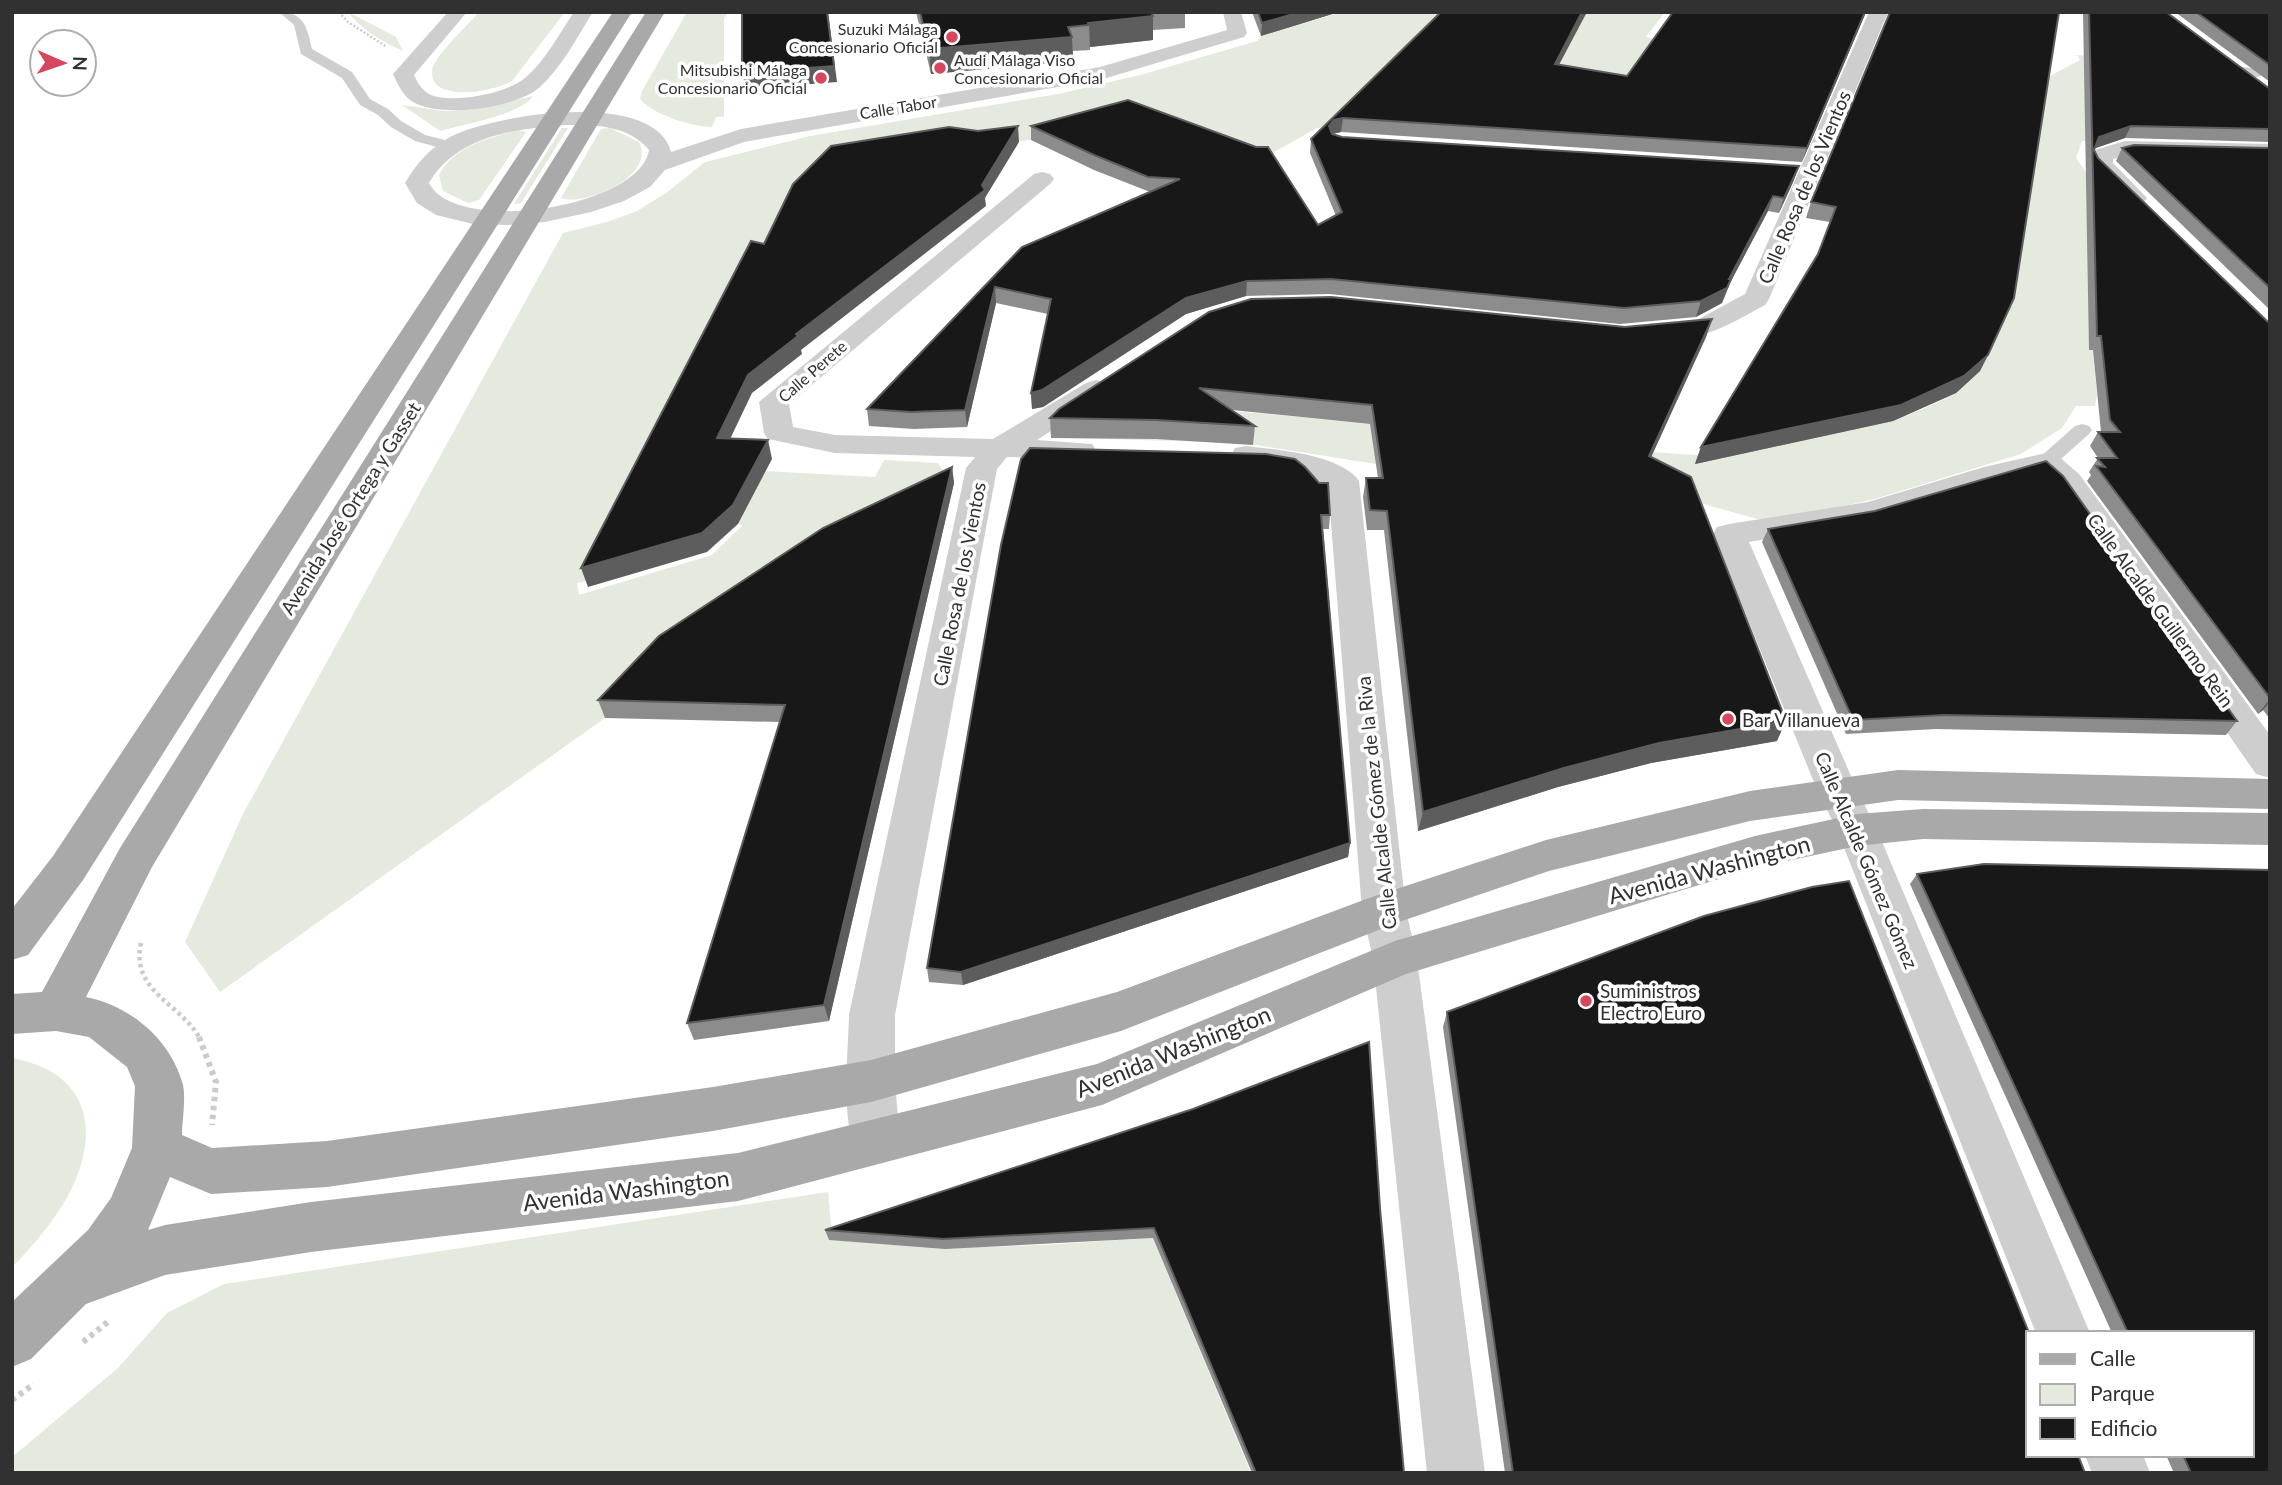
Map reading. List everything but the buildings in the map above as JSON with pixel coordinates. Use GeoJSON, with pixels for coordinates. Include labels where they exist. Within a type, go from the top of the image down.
{"type":"FeatureCollection","features":[{"type":"Feature","properties":{"kind":"main road","name":"Avenida José Ortega y Gasset"},"geometry":{"type":"LineString","coordinates":[[12,942],[68,868],[623,12]]}},
{"type":"Feature","properties":{"kind":"main road","name":"Avenida José Ortega y Gasset"},"geometry":{"type":"LineString","coordinates":[[34,1012],[135,859],[656,12]]}},
{"type":"Feature","properties":{"kind":"main road","name":"Avenida Washington"},"geometry":{"type":"LineString","coordinates":[[69,1284],[165,1250],[311,1227],[738,1177],[1102,1084],[1395,959],[1755,852],[1898,785],[2270,794]]}},
{"type":"Feature","properties":{"kind":"main road","name":"Avenida Washington"},"geometry":{"type":"LineString","coordinates":[[177,1157],[211,1171],[327,1164],[713,1109],[870,1081],[1121,1011],[1384,910],[1546,856],[1750,806],[1847,811],[1923,824],[2270,829]]}},
{"type":"Feature","properties":{"kind":"main road"},"geometry":{"type":"LineString","coordinates":[[12,1340],[106,1248],[129,1215],[177,1157],[159,1086],[144,1053],[101,1020],[34,1012]]}},
{"type":"Feature","properties":{"kind":"street"},"geometry":{"type":"LineString","coordinates":[[458,12],[403,74],[410,90],[428,102],[454,103],[494,99],[524,89],[541,72],[584,12]]}},
{"type":"Feature","properties":{"kind":"street","name":"Calle Tabor"},"geometry":{"type":"LineString","coordinates":[[741,136],[699,137],[645,133],[616,122],[552,119],[505,127],[452,146],[424,167],[417,183],[425,198],[445,210],[489,218],[529,218],[576,209],[613,197],[641,182],[657,165],[703,147],[741,136],[1103,73],[1237,33],[1238,27],[1232,12]]}},
{"type":"Feature","properties":{"kind":"street","name":"Calle Rosa de los Vientos"},"geometry":{"type":"LineString","coordinates":[[1633,334],[1703,328],[1756,299],[1879,12]]}},
{"type":"Feature","properties":{"kind":"street"},"geometry":{"type":"LineString","coordinates":[[2231,65],[2270,94]]}},
{"type":"Feature","properties":{"kind":"street"},"geometry":{"type":"LineString","coordinates":[[645,133],[660,149],[657,165]]}},
{"type":"Feature","properties":{"kind":"street"},"geometry":{"type":"LineString","coordinates":[[2151,212],[2101,164],[2103,155],[2125,148],[2270,150]]}},
{"type":"Feature","properties":{"kind":"street"},"geometry":{"type":"LineString","coordinates":[[1784,171],[1812,172]]}},
{"type":"Feature","properties":{"kind":"street","name":"Calle Perete"},"geometry":{"type":"LineString","coordinates":[[998,448],[835,444],[779,433],[774,402],[1042,179]]}},
{"type":"Feature","properties":{"kind":"street"},"geometry":{"type":"LineString","coordinates":[[998,448],[1027,433],[1118,374]]}},
{"type":"Feature","properties":{"kind":"street"},"geometry":{"type":"LineString","coordinates":[[998,448],[1113,451]]}},
{"type":"Feature","properties":{"kind":"street","name":"Calle Rosa de los Vientos"},"geometry":{"type":"LineString","coordinates":[[875,1142],[870,1081],[872,1015],[982,468],[998,448]]}},
{"type":"Feature","properties":{"kind":"street","name":"Calle Alcalde Gómez de la Riva"},"geometry":{"type":"LineString","coordinates":[[1223,454],[1265,456],[1306,463],[1343,481],[1384,910],[1395,959],[1456,1473]]}},
{"type":"Feature","properties":{"kind":"street","name":"Calle Alcalde Gómez Gómez"},"geometry":{"type":"LineString","coordinates":[[2046,462],[2013,466],[1912,500],[1802,526],[1730,534],[2062,1331]]}},
{"type":"Feature","properties":{"kind":"street","name":"Calle Alcalde Guillermo Rein"},"geometry":{"type":"LineString","coordinates":[[2046,462],[2068,481],[2270,764]]}},
{"type":"Feature","properties":{"kind":"street"},"geometry":{"type":"LineString","coordinates":[[2114,1457],[2121,1473]]}},
{"type":"Feature","properties":{"kind":"lane"},"geometry":{"type":"LineString","coordinates":[[285,12],[300,24],[306,51],[347,75],[365,102],[420,138],[452,146]]}},
{"type":"Feature","properties":{"kind":"lane"},"geometry":{"type":"LineString","coordinates":[[2231,65],[2258,73]]}},
{"type":"Feature","properties":{"kind":"lane"},"geometry":{"type":"LineString","coordinates":[[2046,462],[2082,430]]}},
{"type":"Feature","properties":{"kind":"path"},"geometry":{"type":"LineString","coordinates":[[339,12],[383,45],[402,53],[422,54]]}},
{"type":"Feature","properties":{"kind":"path"},"geometry":{"type":"LineString","coordinates":[[144,931],[138,957],[151,989],[198,1035],[216,1082],[214,1121],[177,1157]]}},
{"type":"Feature","properties":{"kind":"path"},"geometry":{"type":"LineString","coordinates":[[81,1344],[112,1318]]}},
{"type":"Feature","properties":{"kind":"path"},"geometry":{"type":"LineString","coordinates":[[12,1400],[40,1379]]}},
{"type":"Feature","properties":{"kind":"green space"},"geometry":{"type":"Polygon","coordinates":[[[348,12],[396,37],[403,51],[373,35],[348,12]]]}},
{"type":"Feature","properties":{"kind":"green space"},"geometry":{"type":"Polygon","coordinates":[[[479,12],[565,12],[512,81],[479,91],[452,91],[441,88],[434,81],[434,65],[479,12]]]}},
{"type":"Feature","properties":{"kind":"green space"},"geometry":{"type":"Polygon","coordinates":[[[687,12],[728,12],[724,19],[724,117],[716,117],[712,127],[673,119],[654,110],[640,99],[687,12]]]}},
{"type":"Feature","properties":{"kind":"green space"},"geometry":{"type":"Polygon","coordinates":[[[1342,12],[1665,12],[1646,37],[1660,40],[1624,90],[1334,130],[1317,128],[1265,157],[1128,114],[1030,140],[1003,144],[951,142],[591,580],[577,583],[579,595],[712,555],[743,525],[738,524],[765,471],[875,477],[884,460],[938,463],[953,486],[663,655],[605,718],[220,992],[185,942],[243,814],[563,233],[637,211],[666,193],[705,162],[810,136],[1058,94],[1144,74],[1257,41],[1262,36],[1342,12]]]}},
{"type":"Feature","properties":{"kind":"green space"},"geometry":{"type":"Polygon","coordinates":[[[2071,55],[2201,59],[2088,141],[2082,141],[2076,158],[2090,178],[2089,350],[2093,350],[2097,395],[2095,406],[2076,406],[2062,428],[2021,454],[1875,499],[1808,514],[1761,520],[1685,499],[1376,464],[1244,443],[1071,438],[1111,408],[1190,408],[1621,450],[1726,457],[1893,421],[1956,393],[1980,371],[1996,337],[2045,75],[2050,76],[2080,60],[2078,56],[2071,55]]]}},
{"type":"Feature","properties":{"kind":"green space"},"geometry":{"type":"Polygon","coordinates":[[[533,96],[527,103],[504,114],[440,131],[402,105],[445,111],[469,110],[533,96]]]}},
{"type":"Feature","properties":{"kind":"green space"},"geometry":{"type":"Polygon","coordinates":[[[562,128],[568,128],[521,203],[514,204],[562,128]]]}},
{"type":"Feature","properties":{"kind":"green space"},"geometry":{"type":"Polygon","coordinates":[[[610,128],[639,142],[642,154],[638,166],[629,177],[601,193],[572,200],[561,198],[601,129],[610,128]]]}},
{"type":"Feature","properties":{"kind":"green space"},"geometry":{"type":"Polygon","coordinates":[[[518,130],[526,132],[479,200],[468,203],[443,191],[439,175],[453,157],[473,145],[518,130]]]}},
{"type":"Feature","properties":{"kind":"green space"},"geometry":{"type":"Polygon","coordinates":[[[12,1058],[41,1066],[62,1079],[76,1096],[84,1116],[86,1137],[82,1161],[60,1209],[38,1239],[12,1267],[12,1058]]]}},
{"type":"Feature","properties":{"kind":"green space"},"geometry":{"type":"Polygon","coordinates":[[[828,1192],[832,1237],[872,1243],[992,1247],[1153,1238],[1251,1473],[12,1473],[12,1457],[118,1368],[167,1313],[224,1284],[828,1192]]]}},
{"type":"Feature","properties":{"kind":"place","name":"Suzuki Málaga Concesionario Oficial"},"geometry":{"type":"Point","coordinates":[952,37]}},
{"type":"Feature","properties":{"kind":"place","name":"Audi Málaga Viso Concesionario Oficial"},"geometry":{"type":"Point","coordinates":[940,68]}},
{"type":"Feature","properties":{"kind":"place","name":"Mitsubishi Málaga Concesionario Oficial"},"geometry":{"type":"Point","coordinates":[821,78]}},
{"type":"Feature","properties":{"kind":"place","name":"Bar Villanueva"},"geometry":{"type":"Point","coordinates":[1728,719]}},
{"type":"Feature","properties":{"kind":"place","name":"Suministros Electro Euro"},"geometry":{"type":"Point","coordinates":[1586,1001]}}]}
